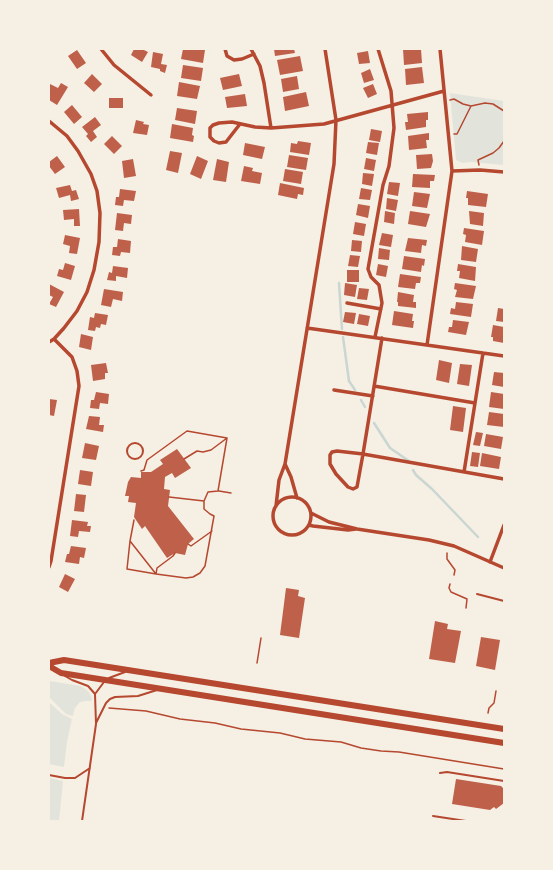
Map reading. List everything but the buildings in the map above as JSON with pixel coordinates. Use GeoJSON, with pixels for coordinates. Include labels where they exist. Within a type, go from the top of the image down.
{"type":"FeatureCollection","features":[{"type":"Feature","properties":{"kind":"main road"},"geometry":{"type":"LineString","coordinates":[[49,663],[64,660],[504,729]]}},
{"type":"Feature","properties":{"kind":"main road"},"geometry":{"type":"LineString","coordinates":[[49,666],[61,673],[504,742]]}},
{"type":"Feature","properties":{"kind":"street"},"geometry":{"type":"LineString","coordinates":[[102,49],[114,65],[151,95]]}},
{"type":"Feature","properties":{"kind":"street"},"geometry":{"type":"LineString","coordinates":[[225,49],[227,56],[234,60],[242,59],[254,54]]}},
{"type":"Feature","properties":{"kind":"street"},"geometry":{"type":"LineString","coordinates":[[251,49],[260,66],[271,128]]}},
{"type":"Feature","properties":{"kind":"street"},"geometry":{"type":"LineString","coordinates":[[276,506],[285,498],[297,498],[306,503],[311,513],[309,525],[306,529],[295,535],[284,533],[275,524],[274,518],[279,480],[285,464],[334,164],[336,120],[325,49]]}},
{"type":"Feature","properties":{"kind":"street"},"geometry":{"type":"LineString","coordinates":[[375,337],[382,303],[379,285],[371,277],[368,269],[383,185],[389,166],[394,128],[391,91],[378,49]]}},
{"type":"Feature","properties":{"kind":"street"},"geometry":{"type":"LineString","coordinates":[[427,345],[452,171],[440,49]]}},
{"type":"Feature","properties":{"kind":"street"},"geometry":{"type":"LineString","coordinates":[[240,124],[226,142],[219,143],[210,137],[210,131],[213,125],[224,122],[240,124],[271,128],[324,124],[444,91]]}},
{"type":"Feature","properties":{"kind":"street"},"geometry":{"type":"LineString","coordinates":[[49,121],[67,136],[78,151],[91,174],[97,192],[100,213],[99,242],[94,270],[87,292],[77,311],[54,339],[49,342]]}},
{"type":"Feature","properties":{"kind":"street"},"geometry":{"type":"LineString","coordinates":[[452,171],[480,170],[504,172]]}},
{"type":"Feature","properties":{"kind":"street"},"geometry":{"type":"LineString","coordinates":[[347,303],[380,310]]}},
{"type":"Feature","properties":{"kind":"street"},"geometry":{"type":"LineString","coordinates":[[307,328],[504,356]]}},
{"type":"Feature","properties":{"kind":"street"},"geometry":{"type":"LineString","coordinates":[[382,338],[363,454],[357,487],[353,489],[343,483],[330,464],[330,455],[332,452],[337,451],[363,454],[504,479]]}},
{"type":"Feature","properties":{"kind":"street"},"geometry":{"type":"LineString","coordinates":[[49,568],[79,386],[77,371],[72,357],[54,339]]}},
{"type":"Feature","properties":{"kind":"street"},"geometry":{"type":"LineString","coordinates":[[464,472],[483,353]]}},
{"type":"Feature","properties":{"kind":"street"},"geometry":{"type":"LineString","coordinates":[[374,386],[475,403]]}},
{"type":"Feature","properties":{"kind":"street"},"geometry":{"type":"LineString","coordinates":[[334,390],[372,396]]}},
{"type":"Feature","properties":{"kind":"street"},"geometry":{"type":"LineString","coordinates":[[285,464],[291,477],[297,498]]}},
{"type":"Feature","properties":{"kind":"street"},"geometry":{"type":"LineString","coordinates":[[311,513],[329,522],[357,529],[429,540],[454,546],[504,568]]}},
{"type":"Feature","properties":{"kind":"street"},"geometry":{"type":"LineString","coordinates":[[309,525],[348,530],[357,529]]}},
{"type":"Feature","properties":{"kind":"street"},"geometry":{"type":"LineString","coordinates":[[490,562],[504,525]]}},
{"type":"Feature","properties":{"kind":"lane"},"geometry":{"type":"LineString","coordinates":[[138,444],[142,452],[141,456],[133,459],[129,457],[127,449],[130,445],[138,444]]}},
{"type":"Feature","properties":{"kind":"lane"},"geometry":{"type":"LineString","coordinates":[[477,594],[504,601]]}},
{"type":"Feature","properties":{"kind":"lane"},"geometry":{"type":"LineString","coordinates":[[82,821],[96,724],[96,694],[105,680],[130,670]]}},
{"type":"Feature","properties":{"kind":"lane"},"geometry":{"type":"LineString","coordinates":[[61,673],[72,680],[88,686],[96,694]]}},
{"type":"Feature","properties":{"kind":"lane"},"geometry":{"type":"LineString","coordinates":[[96,724],[110,699],[114,697],[138,696],[161,689]]}},
{"type":"Feature","properties":{"kind":"lane"},"geometry":{"type":"LineString","coordinates":[[49,775],[74,778],[90,768]]}},
{"type":"Feature","properties":{"kind":"lane"},"geometry":{"type":"LineString","coordinates":[[440,773],[447,772],[504,781]]}},
{"type":"Feature","properties":{"kind":"lane"},"geometry":{"type":"LineString","coordinates":[[433,816],[466,821]]}},
{"type":"Feature","properties":{"kind":"path"},"geometry":{"type":"LineString","coordinates":[[454,99],[471,106],[485,103],[493,104],[504,111]]}},
{"type":"Feature","properties":{"kind":"path"},"geometry":{"type":"LineString","coordinates":[[448,135],[457,134],[471,106]]}},
{"type":"Feature","properties":{"kind":"path"},"geometry":{"type":"LineString","coordinates":[[478,160],[493,153],[504,141]]}},
{"type":"Feature","properties":{"kind":"path"},"geometry":{"type":"LineString","coordinates":[[141,471],[144,470],[147,460],[187,431],[227,438]]}},
{"type":"Feature","properties":{"kind":"path"},"geometry":{"type":"LineString","coordinates":[[184,459],[198,451],[203,452],[211,450],[227,438]]}},
{"type":"Feature","properties":{"kind":"path"},"geometry":{"type":"LineString","coordinates":[[218,491],[227,438]]}},
{"type":"Feature","properties":{"kind":"path"},"geometry":{"type":"LineString","coordinates":[[134,520],[127,569],[186,578],[193,577],[205,566],[212,531],[214,516],[204,509],[204,501],[208,492],[218,491],[231,493]]}},
{"type":"Feature","properties":{"kind":"path"},"geometry":{"type":"LineString","coordinates":[[169,497],[204,501]]}},
{"type":"Feature","properties":{"kind":"path"},"geometry":{"type":"LineString","coordinates":[[188,544],[190,546],[212,531]]}},
{"type":"Feature","properties":{"kind":"path"},"geometry":{"type":"LineString","coordinates":[[130,541],[156,574]]}},
{"type":"Feature","properties":{"kind":"path"},"geometry":{"type":"LineString","coordinates":[[156,574],[157,568],[175,553]]}},
{"type":"Feature","properties":{"kind":"path"},"geometry":{"type":"LineString","coordinates":[[446,553],[447,559],[455,570],[454,575]]}},
{"type":"Feature","properties":{"kind":"path"},"geometry":{"type":"LineString","coordinates":[[450,584],[450,592],[467,599],[466,608]]}},
{"type":"Feature","properties":{"kind":"path"},"geometry":{"type":"LineString","coordinates":[[257,663],[261,638]]}},
{"type":"Feature","properties":{"kind":"path"},"geometry":{"type":"LineString","coordinates":[[488,713],[489,708],[494,703],[496,691]]}},
{"type":"Feature","properties":{"kind":"path"},"geometry":{"type":"LineString","coordinates":[[105,706],[108,708],[146,711],[180,719],[215,723],[241,729],[280,733],[305,739],[341,742],[361,748],[399,752],[504,769]]}},
{"type":"Feature","properties":{"kind":"shaded area"},"geometry":{"type":"Polygon","coordinates":[[[450,93],[504,101],[504,165],[471,162],[462,163],[456,160],[450,93]]]}},
{"type":"Feature","properties":{"kind":"shaded area"},"geometry":{"type":"Polygon","coordinates":[[[49,681],[81,686],[89,692],[92,699],[91,701],[80,702],[75,708],[73,716],[66,714],[49,697],[49,681]]]}},
{"type":"Feature","properties":{"kind":"shaded area"},"geometry":{"type":"Polygon","coordinates":[[[49,702],[62,714],[72,719],[64,767],[49,764],[49,702]]]}},
{"type":"Feature","properties":{"kind":"shaded area"},"geometry":{"type":"Polygon","coordinates":[[[49,778],[63,781],[59,821],[49,821],[49,778]]]}},
{"type":"Feature","properties":{"kind":"waterway"},"geometry":{"type":"LineString","coordinates":[[339,283],[342,329]]}},
{"type":"Feature","properties":{"kind":"waterway"},"geometry":{"type":"LineString","coordinates":[[343,337],[349,381],[355,390]]}},
{"type":"Feature","properties":{"kind":"waterway"},"geometry":{"type":"LineString","coordinates":[[361,400],[365,407]]}},
{"type":"Feature","properties":{"kind":"waterway"},"geometry":{"type":"LineString","coordinates":[[374,423],[390,448],[409,461]]}},
{"type":"Feature","properties":{"kind":"waterway"},"geometry":{"type":"LineString","coordinates":[[413,470],[416,475],[432,489],[478,537]]}}]}
